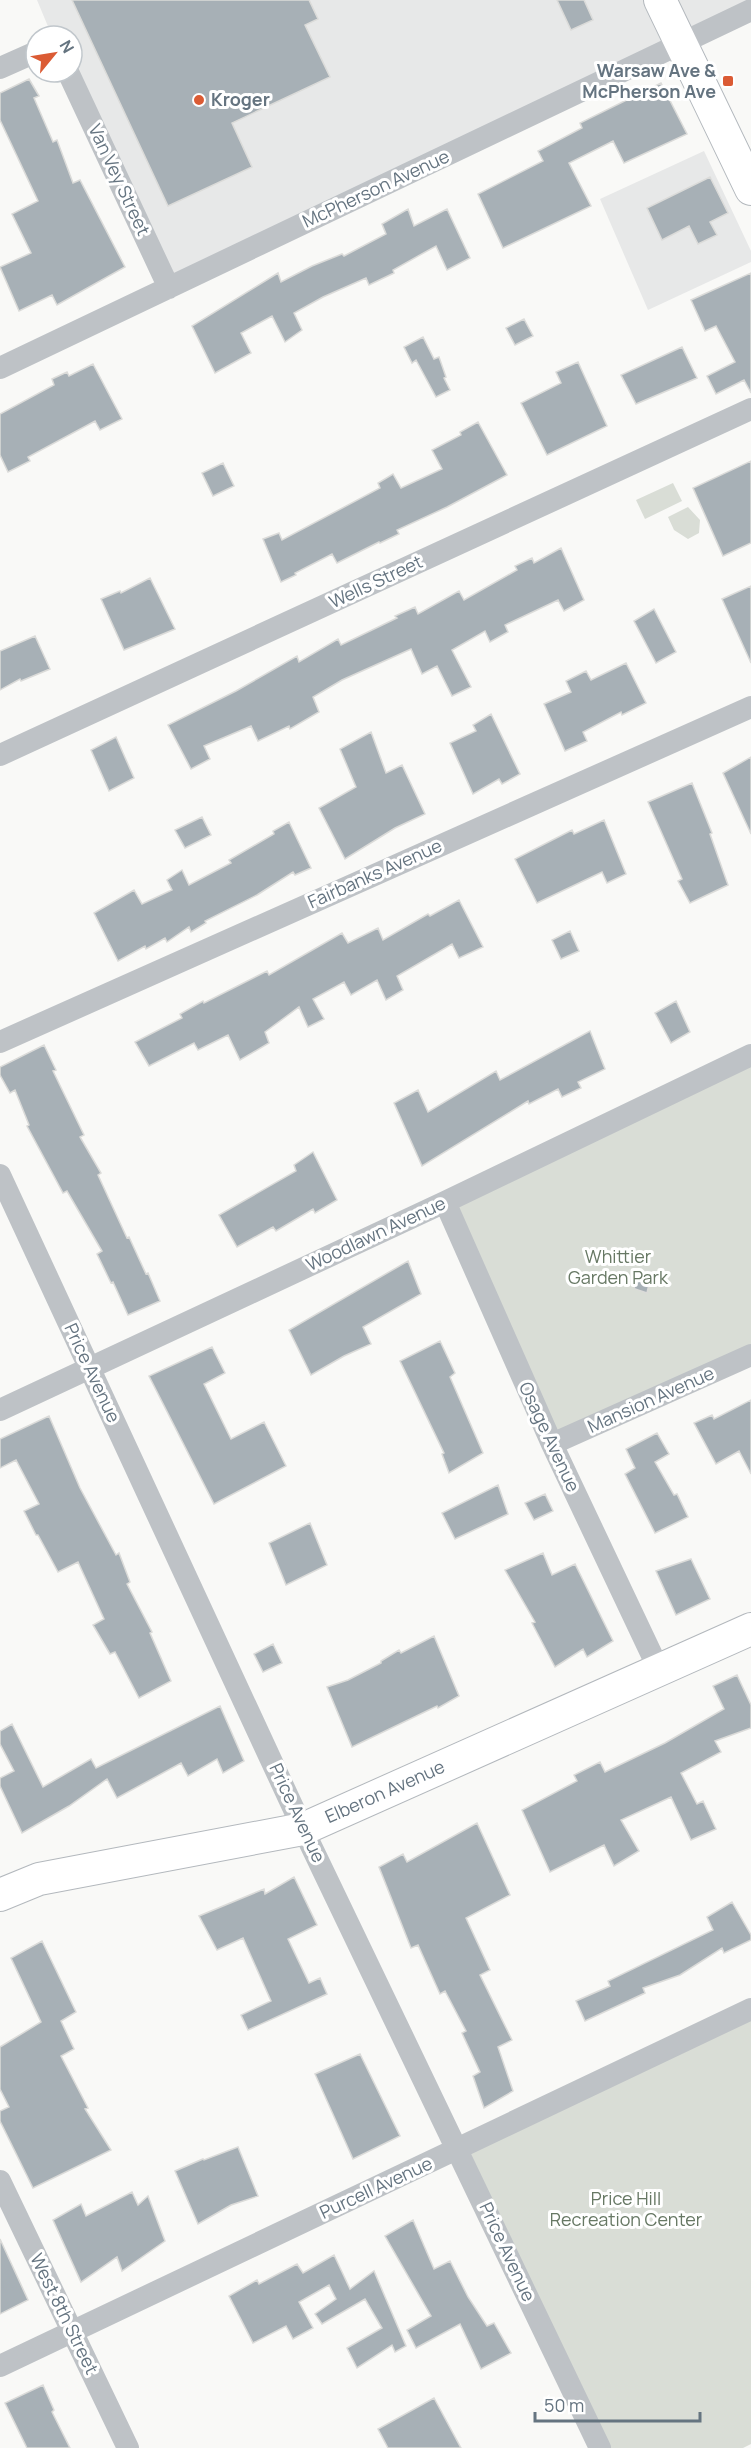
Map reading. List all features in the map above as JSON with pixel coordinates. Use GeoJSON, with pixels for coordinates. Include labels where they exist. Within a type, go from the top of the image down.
{"type":"FeatureCollection","features":[{"type":"Feature","properties":{"kind":"street"},"geometry":{"type":"LineString","coordinates":[[660,0],[751,189]]}},
{"type":"Feature","properties":{"kind":"street","name":"McPherson Avenue"},"geometry":{"type":"LineString","coordinates":[[0,368],[751,10]]}},
{"type":"Feature","properties":{"kind":"street"},"geometry":{"type":"LineString","coordinates":[[0,68],[24,57]]}},
{"type":"Feature","properties":{"kind":"street","name":"Van Vey Street"},"geometry":{"type":"LineString","coordinates":[[74,84],[170,288]]}},
{"type":"Feature","properties":{"kind":"street","name":"Wells Street"},"geometry":{"type":"LineString","coordinates":[[0,755],[751,409]]}},
{"type":"Feature","properties":{"kind":"street","name":"Fairbanks Avenue"},"geometry":{"type":"LineString","coordinates":[[0,1042],[751,707]]}},
{"type":"Feature","properties":{"kind":"street","name":"Woodlawn Avenue"},"geometry":{"type":"LineString","coordinates":[[0,1410],[445,1202],[751,1055]]}},
{"type":"Feature","properties":{"kind":"street","name":"Price Avenue"},"geometry":{"type":"LineString","coordinates":[[0,1175],[303,1829],[600,2448]]}},
{"type":"Feature","properties":{"kind":"street","name":"Osage Avenue"},"geometry":{"type":"LineString","coordinates":[[445,1202],[552,1444],[659,1670]]}},
{"type":"Feature","properties":{"kind":"street","name":"Mansion Avenue"},"geometry":{"type":"LineString","coordinates":[[552,1444],[751,1355]]}},
{"type":"Feature","properties":{"kind":"street","name":"Elberon Avenue"},"geometry":{"type":"LineString","coordinates":[[0,1895],[39,1879],[303,1829],[751,1629]]}},
{"type":"Feature","properties":{"kind":"street","name":"Purcell Avenue"},"geometry":{"type":"LineString","coordinates":[[0,2366],[751,2009]]}},
{"type":"Feature","properties":{"kind":"street","name":"West 8th Street"},"geometry":{"type":"LineString","coordinates":[[0,2181],[128,2448]]}},
{"type":"Feature","properties":{"kind":"shaded area"},"geometry":{"type":"Polygon","coordinates":[[[37,0],[751,0],[169,288],[77,84],[84,84],[84,24],[47,24],[37,0]]]}},
{"type":"Feature","properties":{"kind":"shaded area"},"geometry":{"type":"Polygon","coordinates":[[[704,151],[751,251],[751,262],[648,310],[600,199],[704,151]]]}},
{"type":"Feature","properties":{"kind":"green space"},"geometry":{"type":"Polygon","coordinates":[[[673,483],[682,501],[645,519],[636,500],[673,483]]]}},
{"type":"Feature","properties":{"kind":"green space"},"geometry":{"type":"Polygon","coordinates":[[[688,507],[700,520],[699,533],[688,539],[674,530],[668,517],[688,507]]]}},
{"type":"Feature","properties":{"kind":"green space","name":"Whittier Garden Park"},"geometry":{"type":"Polygon","coordinates":[[[751,1055],[751,1355],[552,1444],[445,1202],[751,1055]]]}},
{"type":"Feature","properties":{"kind":"green space","name":"Price Hill Recreation Center"},"geometry":{"type":"Polygon","coordinates":[[[751,2009],[751,2444],[743,2448],[600,2448],[458,2150],[751,2009]]]}},
{"type":"Feature","properties":{"kind":"building","name":"Kroger"},"geometry":{"type":"Polygon","coordinates":[[[72,0],[309,0],[318,19],[305,25],[330,77],[232,123],[252,167],[168,206],[72,0]]]}},
{"type":"Feature","properties":{"kind":"building"},"geometry":{"type":"Polygon","coordinates":[[[557,0],[584,0],[593,20],[571,30],[557,0]]]}},
{"type":"Feature","properties":{"kind":"building"},"geometry":{"type":"Polygon","coordinates":[[[24,81],[24,84],[32,84],[39,96],[34,98],[53,142],[57,140],[73,183],[80,180],[125,267],[57,305],[52,295],[19,311],[0,267],[31,253],[12,214],[38,201],[0,120],[0,93],[24,81]]]}},
{"type":"Feature","properties":{"kind":"building"},"geometry":{"type":"Polygon","coordinates":[[[661,83],[687,134],[624,163],[613,141],[569,163],[591,206],[503,248],[478,194],[543,161],[538,151],[582,128],[580,123],[661,83]]]}},
{"type":"Feature","properties":{"kind":"building"},"geometry":{"type":"Polygon","coordinates":[[[710,177],[728,213],[710,222],[717,235],[698,244],[689,226],[662,240],[647,208],[710,177]]]}},
{"type":"Feature","properties":{"kind":"building"},"geometry":{"type":"Polygon","coordinates":[[[408,209],[414,226],[447,209],[470,258],[447,270],[436,246],[393,270],[394,273],[369,285],[366,278],[323,297],[294,313],[302,330],[285,342],[272,316],[241,333],[251,353],[215,373],[192,326],[278,273],[281,282],[312,266],[342,254],[344,256],[386,234],[382,224],[408,209]]]}},
{"type":"Feature","properties":{"kind":"building"},"geometry":{"type":"Polygon","coordinates":[[[751,273],[751,393],[744,380],[716,394],[707,376],[735,362],[716,326],[705,331],[691,300],[751,273]]]}},
{"type":"Feature","properties":{"kind":"building"},"geometry":{"type":"Polygon","coordinates":[[[524,319],[533,336],[515,345],[506,328],[524,319]]]}},
{"type":"Feature","properties":{"kind":"building"},"geometry":{"type":"Polygon","coordinates":[[[423,337],[434,359],[439,357],[446,377],[444,378],[450,390],[436,397],[416,360],[412,363],[404,347],[423,337]]]}},
{"type":"Feature","properties":{"kind":"building"},"geometry":{"type":"Polygon","coordinates":[[[682,347],[697,378],[636,404],[621,375],[682,347]]]}},
{"type":"Feature","properties":{"kind":"building"},"geometry":{"type":"Polygon","coordinates":[[[578,362],[607,426],[547,455],[521,403],[561,383],[556,372],[578,362]]]}},
{"type":"Feature","properties":{"kind":"building"},"geometry":{"type":"Polygon","coordinates":[[[93,364],[122,419],[100,430],[95,421],[28,457],[30,461],[8,472],[0,455],[0,414],[54,385],[52,379],[67,372],[69,376],[93,364]]]}},
{"type":"Feature","properties":{"kind":"building"},"geometry":{"type":"Polygon","coordinates":[[[478,422],[507,475],[397,530],[399,534],[380,543],[337,563],[332,554],[281,582],[263,539],[279,533],[282,540],[380,488],[378,483],[393,474],[401,488],[442,469],[432,450],[461,435],[460,432],[478,422]]]}},
{"type":"Feature","properties":{"kind":"building"},"geometry":{"type":"Polygon","coordinates":[[[751,461],[751,543],[723,556],[693,488],[751,461]]]}},
{"type":"Feature","properties":{"kind":"building"},"geometry":{"type":"Polygon","coordinates":[[[223,463],[234,486],[213,496],[202,473],[223,463]]]}},
{"type":"Feature","properties":{"kind":"building"},"geometry":{"type":"Polygon","coordinates":[[[561,548],[584,600],[564,611],[558,600],[505,625],[508,632],[490,642],[485,631],[452,650],[471,687],[452,696],[437,666],[422,674],[411,649],[342,680],[313,697],[319,712],[290,729],[289,726],[258,741],[251,726],[204,746],[210,759],[191,769],[168,725],[236,691],[297,656],[299,662],[338,639],[341,645],[397,618],[395,616],[415,607],[418,614],[459,591],[464,600],[517,570],[515,566],[532,558],[534,563],[561,548]]]}},
{"type":"Feature","properties":{"kind":"building"},"geometry":{"type":"Polygon","coordinates":[[[150,578],[175,629],[124,650],[101,599],[120,591],[121,593],[150,578]]]}},
{"type":"Feature","properties":{"kind":"building"},"geometry":{"type":"Polygon","coordinates":[[[751,586],[751,663],[722,599],[751,586]]]}},
{"type":"Feature","properties":{"kind":"building"},"geometry":{"type":"Polygon","coordinates":[[[654,609],[676,652],[656,663],[634,621],[654,609]]]}},
{"type":"Feature","properties":{"kind":"building"},"geometry":{"type":"Polygon","coordinates":[[[35,636],[50,669],[21,681],[20,679],[0,690],[0,651],[35,636]]]}},
{"type":"Feature","properties":{"kind":"building"},"geometry":{"type":"Polygon","coordinates":[[[626,663],[646,703],[622,715],[621,712],[583,732],[587,741],[565,751],[544,704],[571,692],[566,681],[586,671],[591,680],[626,663]]]}},
{"type":"Feature","properties":{"kind":"building"},"geometry":{"type":"Polygon","coordinates":[[[491,714],[520,774],[502,784],[499,779],[473,794],[450,743],[476,731],[473,725],[491,714]]]}},
{"type":"Feature","properties":{"kind":"building"},"geometry":{"type":"Polygon","coordinates":[[[371,732],[386,773],[402,765],[425,814],[395,828],[345,859],[319,808],[356,787],[340,749],[371,732]]]}},
{"type":"Feature","properties":{"kind":"building"},"geometry":{"type":"Polygon","coordinates":[[[116,737],[134,778],[109,791],[91,750],[116,737]]]}},
{"type":"Feature","properties":{"kind":"building"},"geometry":{"type":"Polygon","coordinates":[[[751,757],[751,834],[723,773],[751,757]]]}},
{"type":"Feature","properties":{"kind":"building"},"geometry":{"type":"Polygon","coordinates":[[[692,783],[712,833],[710,834],[728,885],[690,903],[678,881],[682,879],[648,802],[692,783]]]}},
{"type":"Feature","properties":{"kind":"building"},"geometry":{"type":"Polygon","coordinates":[[[202,817],[211,835],[185,848],[175,830],[202,817]]]}},
{"type":"Feature","properties":{"kind":"building"},"geometry":{"type":"Polygon","coordinates":[[[604,820],[626,874],[607,883],[602,872],[537,903],[515,859],[572,830],[574,834],[604,820]]]}},
{"type":"Feature","properties":{"kind":"building"},"geometry":{"type":"Polygon","coordinates":[[[289,822],[311,868],[295,875],[293,872],[257,895],[205,921],[206,923],[191,932],[189,927],[167,942],[165,938],[118,961],[94,913],[134,890],[142,904],[172,890],[167,880],[182,870],[189,885],[231,863],[229,860],[274,834],[273,831],[289,822]]]}},
{"type":"Feature","properties":{"kind":"building"},"geometry":{"type":"Polygon","coordinates":[[[459,900],[483,947],[459,958],[452,944],[397,976],[403,990],[386,1000],[377,980],[351,995],[344,982],[313,999],[324,1019],[308,1027],[299,1007],[265,1032],[269,1043],[240,1060],[228,1035],[198,1050],[194,1043],[149,1066],[135,1042],[182,1018],[180,1014],[203,1001],[204,1003],[267,971],[269,975],[342,933],[348,943],[378,928],[383,940],[428,914],[430,916],[459,900]]]}},
{"type":"Feature","properties":{"kind":"building"},"geometry":{"type":"Polygon","coordinates":[[[570,931],[579,951],[561,959],[552,940],[570,931]]]}},
{"type":"Feature","properties":{"kind":"building"},"geometry":{"type":"Polygon","coordinates":[[[676,1001],[690,1032],[671,1043],[655,1013],[676,1001]]]}},
{"type":"Feature","properties":{"kind":"building"},"geometry":{"type":"Polygon","coordinates":[[[590,1031],[605,1069],[578,1082],[581,1088],[562,1097],[558,1089],[529,1104],[528,1101],[422,1166],[394,1103],[418,1090],[428,1112],[496,1071],[500,1080],[590,1031]]]}},
{"type":"Feature","properties":{"kind":"building"},"geometry":{"type":"Polygon","coordinates":[[[44,1045],[56,1070],[53,1071],[84,1135],[80,1137],[101,1173],[98,1175],[127,1238],[129,1237],[146,1274],[148,1273],[160,1301],[128,1315],[97,1254],[102,1251],[67,1191],[63,1193],[27,1126],[29,1125],[15,1090],[10,1093],[0,1075],[0,1067],[44,1045]]]}},
{"type":"Feature","properties":{"kind":"building"},"geometry":{"type":"Polygon","coordinates":[[[313,1152],[337,1200],[315,1213],[313,1209],[276,1231],[273,1227],[237,1247],[219,1215],[296,1171],[294,1165],[313,1152]]]}},
{"type":"Feature","properties":{"kind":"building"},"geometry":{"type":"Polygon","coordinates":[[[408,1261],[421,1294],[363,1327],[371,1344],[311,1375],[289,1330],[408,1261]]]}},
{"type":"Feature","properties":{"kind":"building"},"geometry":{"type":"Polygon","coordinates":[[[639,1272],[646,1274],[650,1280],[647,1293],[635,1289],[630,1278],[639,1272]]]}},
{"type":"Feature","properties":{"kind":"building"},"geometry":{"type":"Polygon","coordinates":[[[440,1341],[455,1373],[450,1377],[483,1453],[449,1473],[442,1454],[444,1453],[400,1361],[440,1341]]]}},
{"type":"Feature","properties":{"kind":"building"},"geometry":{"type":"Polygon","coordinates":[[[212,1347],[225,1373],[204,1384],[231,1439],[264,1422],[286,1466],[214,1504],[149,1376],[212,1347]]]}},
{"type":"Feature","properties":{"kind":"building"},"geometry":{"type":"Polygon","coordinates":[[[751,1400],[751,1474],[739,1451],[716,1464],[694,1423],[712,1415],[714,1419],[751,1400]]]}},
{"type":"Feature","properties":{"kind":"building"},"geometry":{"type":"Polygon","coordinates":[[[49,1416],[80,1488],[116,1555],[119,1553],[130,1582],[127,1584],[152,1632],[150,1633],[171,1681],[139,1698],[115,1652],[110,1654],[93,1625],[104,1619],[78,1562],[58,1572],[24,1511],[39,1504],[16,1460],[0,1468],[0,1439],[49,1416]]]}},
{"type":"Feature","properties":{"kind":"building"},"geometry":{"type":"Polygon","coordinates":[[[657,1433],[669,1454],[655,1462],[674,1495],[677,1494],[688,1517],[655,1533],[625,1474],[635,1468],[626,1449],[657,1433]]]}},
{"type":"Feature","properties":{"kind":"building"},"geometry":{"type":"Polygon","coordinates":[[[498,1485],[508,1514],[455,1539],[442,1513],[498,1485]]]}},
{"type":"Feature","properties":{"kind":"building"},"geometry":{"type":"Polygon","coordinates":[[[545,1494],[553,1511],[534,1520],[525,1503],[545,1494]]]}},
{"type":"Feature","properties":{"kind":"building"},"geometry":{"type":"Polygon","coordinates":[[[310,1523],[327,1565],[286,1585],[269,1543],[310,1523]]]}},
{"type":"Feature","properties":{"kind":"building"},"geometry":{"type":"Polygon","coordinates":[[[543,1553],[552,1575],[575,1564],[613,1641],[587,1657],[583,1649],[555,1667],[532,1623],[535,1622],[505,1570],[543,1553]]]}},
{"type":"Feature","properties":{"kind":"building"},"geometry":{"type":"Polygon","coordinates":[[[691,1559],[710,1599],[676,1615],[656,1571],[691,1559]]]}},
{"type":"Feature","properties":{"kind":"building"},"geometry":{"type":"Polygon","coordinates":[[[434,1636],[459,1696],[352,1747],[327,1687],[348,1680],[381,1663],[399,1650],[401,1653],[434,1636]]]}},
{"type":"Feature","properties":{"kind":"building"},"geometry":{"type":"Polygon","coordinates":[[[273,1644],[282,1663],[263,1672],[254,1654],[273,1644]]]}},
{"type":"Feature","properties":{"kind":"building"},"geometry":{"type":"Polygon","coordinates":[[[737,1675],[751,1705],[751,1728],[715,1741],[721,1752],[681,1773],[697,1804],[703,1801],[716,1829],[691,1840],[671,1797],[621,1820],[639,1851],[614,1866],[604,1845],[550,1872],[522,1810],[577,1781],[574,1775],[600,1762],[605,1772],[665,1743],[724,1709],[713,1686],[737,1675]]]}},
{"type":"Feature","properties":{"kind":"building"},"geometry":{"type":"Polygon","coordinates":[[[220,1706],[244,1761],[223,1773],[217,1759],[188,1776],[181,1763],[117,1798],[107,1779],[69,1806],[22,1833],[0,1786],[0,1778],[14,1771],[0,1744],[0,1731],[12,1724],[43,1787],[91,1759],[96,1768],[220,1706]]]}},
{"type":"Feature","properties":{"kind":"building"},"geometry":{"type":"Polygon","coordinates":[[[477,1823],[510,1895],[466,1918],[490,1970],[480,1975],[512,2040],[498,2047],[513,2091],[484,2108],[473,2076],[480,2072],[462,2033],[466,2031],[445,1991],[440,1994],[418,1945],[411,1948],[379,1867],[403,1854],[407,1862],[477,1823]]]}},
{"type":"Feature","properties":{"kind":"building"},"geometry":{"type":"Polygon","coordinates":[[[294,1877],[317,1925],[288,1939],[309,1983],[320,1978],[327,1994],[248,2030],[241,2015],[271,2001],[243,1938],[217,1950],[199,1916],[264,1889],[265,1894],[294,1877]]]}},
{"type":"Feature","properties":{"kind":"building"},"geometry":{"type":"Polygon","coordinates":[[[732,1902],[751,1935],[751,1940],[724,1953],[722,1948],[680,1975],[643,1988],[645,1993],[585,2021],[576,2001],[610,1986],[608,1981],[713,1930],[707,1917],[732,1902]]]}},
{"type":"Feature","properties":{"kind":"building"},"geometry":{"type":"Polygon","coordinates":[[[42,1941],[76,2012],[61,2021],[74,2049],[61,2056],[88,2108],[85,2109],[111,2150],[33,2188],[0,2121],[0,2111],[9,2107],[0,2089],[0,2047],[41,2022],[11,1958],[42,1941]]]}},
{"type":"Feature","properties":{"kind":"building"},"geometry":{"type":"Polygon","coordinates":[[[360,2054],[400,2136],[353,2159],[315,2074],[360,2054]]]}},
{"type":"Feature","properties":{"kind":"building"},"geometry":{"type":"Polygon","coordinates":[[[238,2147],[258,2196],[231,2205],[198,2224],[175,2171],[238,2147]]]}},
{"type":"Feature","properties":{"kind":"building"},"geometry":{"type":"Polygon","coordinates":[[[132,2192],[138,2205],[148,2196],[165,2241],[122,2271],[117,2257],[81,2282],[53,2220],[81,2204],[86,2216],[132,2192]]]}},
{"type":"Feature","properties":{"kind":"building"},"geometry":{"type":"Polygon","coordinates":[[[413,2220],[434,2269],[450,2261],[468,2297],[487,2326],[494,2323],[511,2353],[481,2369],[460,2324],[416,2348],[407,2330],[431,2316],[385,2236],[413,2220]]]}},
{"type":"Feature","properties":{"kind":"building"},"geometry":{"type":"Polygon","coordinates":[[[0,2239],[28,2300],[0,2314],[0,2239]]]}},
{"type":"Feature","properties":{"kind":"building"},"geometry":{"type":"Polygon","coordinates":[[[334,2255],[350,2289],[374,2271],[406,2346],[395,2352],[392,2345],[357,2368],[347,2348],[382,2328],[365,2299],[322,2324],[315,2314],[336,2299],[329,2285],[299,2302],[313,2328],[293,2339],[286,2326],[253,2343],[229,2296],[257,2280],[259,2284],[297,2264],[303,2273],[334,2255]]]}},
{"type":"Feature","properties":{"kind":"building"},"geometry":{"type":"Polygon","coordinates":[[[43,2385],[54,2410],[52,2412],[70,2448],[27,2448],[5,2403],[43,2385]]]}},
{"type":"Feature","properties":{"kind":"building"},"geometry":{"type":"Polygon","coordinates":[[[434,2398],[461,2448],[388,2448],[378,2429],[434,2398]]]}},
{"type":"Feature","properties":{"kind":"place","name":"Warsaw Ave & McPherson Ave"},"geometry":{"type":"Point","coordinates":[728,81]}},
{"type":"Feature","properties":{"kind":"place","name":"Kroger"},"geometry":{"type":"Point","coordinates":[199,100]}}]}
